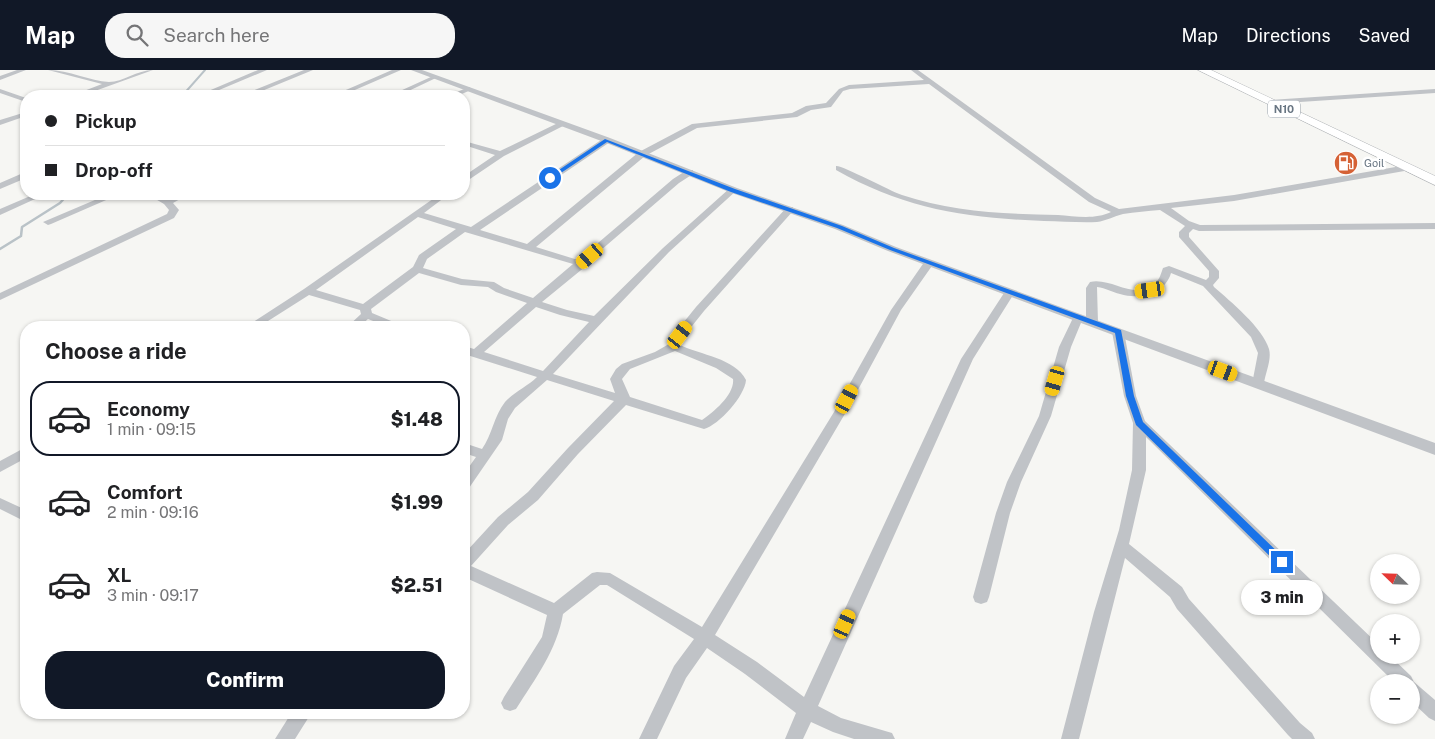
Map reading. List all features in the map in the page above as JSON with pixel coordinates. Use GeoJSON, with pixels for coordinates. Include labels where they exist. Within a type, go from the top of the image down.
{"type":"FeatureCollection","features":[{"type":"Feature","properties":{"kind":"highway","name":"N10"},"geometry":{"type":"LineString","coordinates":[[1203,70],[1435,181]]}},
{"type":"Feature","properties":{"kind":"street"},"geometry":{"type":"LineString","coordinates":[[0,78],[22,70]]}},
{"type":"Feature","properties":{"kind":"street"},"geometry":{"type":"LineString","coordinates":[[51,70],[110,84]]}},
{"type":"Feature","properties":{"kind":"street"},"geometry":{"type":"LineString","coordinates":[[92,90],[150,70]]}},
{"type":"Feature","properties":{"kind":"street"},"geometry":{"type":"LineString","coordinates":[[215,90],[264,70]]}},
{"type":"Feature","properties":{"kind":"street"},"geometry":{"type":"LineString","coordinates":[[259,90],[310,70]]}},
{"type":"Feature","properties":{"kind":"street"},"geometry":{"type":"LineString","coordinates":[[350,90],[398,70]]}},
{"type":"Feature","properties":{"kind":"street"},"geometry":{"type":"LineString","coordinates":[[415,70],[607,140],[733,190],[790,209],[929,263],[1435,449]]}},
{"type":"Feature","properties":{"kind":"street"},"geometry":{"type":"LineString","coordinates":[[914,70],[1092,200],[1118,212]]}},
{"type":"Feature","properties":{"kind":"street"},"geometry":{"type":"LineString","coordinates":[[406,90],[435,77]]}},
{"type":"Feature","properties":{"kind":"street"},"geometry":{"type":"LineString","coordinates":[[528,248],[642,154],[700,124],[729,123],[794,115],[809,108],[828,105],[843,88],[929,82]]}},
{"type":"Feature","properties":{"kind":"street"},"geometry":{"type":"LineString","coordinates":[[0,91],[20,98]]}},
{"type":"Feature","properties":{"kind":"street"},"geometry":{"type":"LineString","coordinates":[[1270,102],[1435,91]]}},
{"type":"Feature","properties":{"kind":"street"},"geometry":{"type":"LineString","coordinates":[[0,99],[11,95]]}},
{"type":"Feature","properties":{"kind":"street"},"geometry":{"type":"LineString","coordinates":[[0,123],[20,116]]}},
{"type":"Feature","properties":{"kind":"street"},"geometry":{"type":"LineString","coordinates":[[470,176],[501,154],[563,124]]}},
{"type":"Feature","properties":{"kind":"street"},"geometry":{"type":"LineString","coordinates":[[357,321],[366,311],[417,269],[423,257],[470,229],[607,140]]}},
{"type":"Feature","properties":{"kind":"street"},"geometry":{"type":"LineString","coordinates":[[470,144],[501,154]]}},
{"type":"Feature","properties":{"kind":"street"},"geometry":{"type":"LineString","coordinates":[[839,168],[872,188],[928,206],[956,212],[1022,218],[1098,219],[1118,212],[1234,198],[1407,168]]}},
{"type":"Feature","properties":{"kind":"street"},"geometry":{"type":"LineString","coordinates":[[470,352],[536,303],[676,181],[690,172]]}},
{"type":"Feature","properties":{"kind":"street"},"geometry":{"type":"LineString","coordinates":[[0,186],[20,178]]}},
{"type":"Feature","properties":{"kind":"street"},"geometry":{"type":"LineString","coordinates":[[470,475],[495,440],[505,411],[546,374],[596,320],[666,250],[733,190]]}},
{"type":"Feature","properties":{"kind":"street"},"geometry":{"type":"LineString","coordinates":[[0,212],[28,200]]}},
{"type":"Feature","properties":{"kind":"street"},"geometry":{"type":"LineString","coordinates":[[48,222],[101,200]]}},
{"type":"Feature","properties":{"kind":"street"},"geometry":{"type":"LineString","coordinates":[[0,297],[162,221],[173,213],[174,210],[163,200]]}},
{"type":"Feature","properties":{"kind":"street"},"geometry":{"type":"LineString","coordinates":[[167,202],[172,200]]}},
{"type":"Feature","properties":{"kind":"street"},"geometry":{"type":"LineString","coordinates":[[260,321],[308,291],[437,200]]}},
{"type":"Feature","properties":{"kind":"street"},"geometry":{"type":"LineString","coordinates":[[1161,206],[1191,226],[1199,228],[1435,226]]}},
{"type":"Feature","properties":{"kind":"street"},"geometry":{"type":"LineString","coordinates":[[624,400],[616,379],[623,368],[668,352],[700,309],[790,209]]}},
{"type":"Feature","properties":{"kind":"street"},"geometry":{"type":"LineString","coordinates":[[417,214],[582,264]]}},
{"type":"Feature","properties":{"kind":"street"},"geometry":{"type":"LineString","coordinates":[[1191,226],[1184,232],[1184,237],[1214,271],[1214,278],[1208,284]]}},
{"type":"Feature","properties":{"kind":"street"},"geometry":{"type":"LineString","coordinates":[[648,739],[680,672],[705,637],[840,412],[896,310],[929,263]]}},
{"type":"Feature","properties":{"kind":"street"},"geometry":{"type":"LineString","coordinates":[[417,269],[461,282],[494,285],[500,290],[576,317],[596,320]]}},
{"type":"Feature","properties":{"kind":"street"},"geometry":{"type":"LineString","coordinates":[[1092,323],[1091,288],[1094,284],[1109,285],[1126,293],[1150,290],[1157,288],[1163,282],[1167,270],[1170,269],[1208,284],[1243,320],[1262,346],[1263,352],[1258,384]]}},
{"type":"Feature","properties":{"kind":"street"},"geometry":{"type":"LineString","coordinates":[[308,291],[366,311],[388,321]]}},
{"type":"Feature","properties":{"kind":"street"},"geometry":{"type":"LineString","coordinates":[[794,739],[967,359],[1010,292]]}},
{"type":"Feature","properties":{"kind":"street"},"geometry":{"type":"LineString","coordinates":[[981,598],[1003,513],[1014,482],[1046,416],[1065,347],[1078,318]]}},
{"type":"Feature","properties":{"kind":"street"},"geometry":{"type":"LineString","coordinates":[[1070,739],[1139,470],[1139,423],[1130,396],[1118,332]]}},
{"type":"Feature","properties":{"kind":"street"},"geometry":{"type":"LineString","coordinates":[[470,352],[546,374],[704,425],[720,414],[740,386],[740,380],[737,374],[688,354],[674,346]]}},
{"type":"Feature","properties":{"kind":"street"},"geometry":{"type":"LineString","coordinates":[[470,557],[503,521],[533,496],[573,451],[624,400]]}},
{"type":"Feature","properties":{"kind":"street"},"geometry":{"type":"LineString","coordinates":[[1139,423],[1397,674]]}},
{"type":"Feature","properties":{"kind":"street"},"geometry":{"type":"LineString","coordinates":[[470,450],[484,455]]}},
{"type":"Feature","properties":{"kind":"street"},"geometry":{"type":"LineString","coordinates":[[0,467],[20,455]]}},
{"type":"Feature","properties":{"kind":"street"},"geometry":{"type":"LineString","coordinates":[[0,503],[20,513]]}},
{"type":"Feature","properties":{"kind":"street"},"geometry":{"type":"LineString","coordinates":[[1121,546],[1176,592],[1183,604],[1249,680],[1294,730],[1306,739]]}},
{"type":"Feature","properties":{"kind":"street"},"geometry":{"type":"LineString","coordinates":[[470,573],[556,611]]}},
{"type":"Feature","properties":{"kind":"street"},"geometry":{"type":"LineString","coordinates":[[510,703],[548,642],[552,633],[556,611],[597,578],[610,579],[705,637],[751,668],[806,710],[839,726],[886,739]]}},
{"type":"Feature","properties":{"kind":"street"},"geometry":{"type":"LineString","coordinates":[[1420,698],[1435,712]]}},
{"type":"Feature","properties":{"kind":"street"},"geometry":{"type":"LineString","coordinates":[[284,739],[299,719]]}},
{"type":"Feature","properties":{"kind":"waterway"},"geometry":{"type":"LineString","coordinates":[[187,90],[205,70]]}},
{"type":"Feature","properties":{"kind":"waterway"},"geometry":{"type":"LineString","coordinates":[[0,249],[21,236],[22,227],[63,200]]}},
{"type":"Feature","properties":{"kind":"place","name":"Goil"},"geometry":{"type":"Point","coordinates":[1346,163]}},
{"type":"Feature","properties":{"kind":"route"},"geometry":{"type":"LineString","coordinates":[[550,178],[607,140],[733,190],[839,227],[892,249],[1118,332],[1130,396],[1139,423],[1282,562]]}}]}
